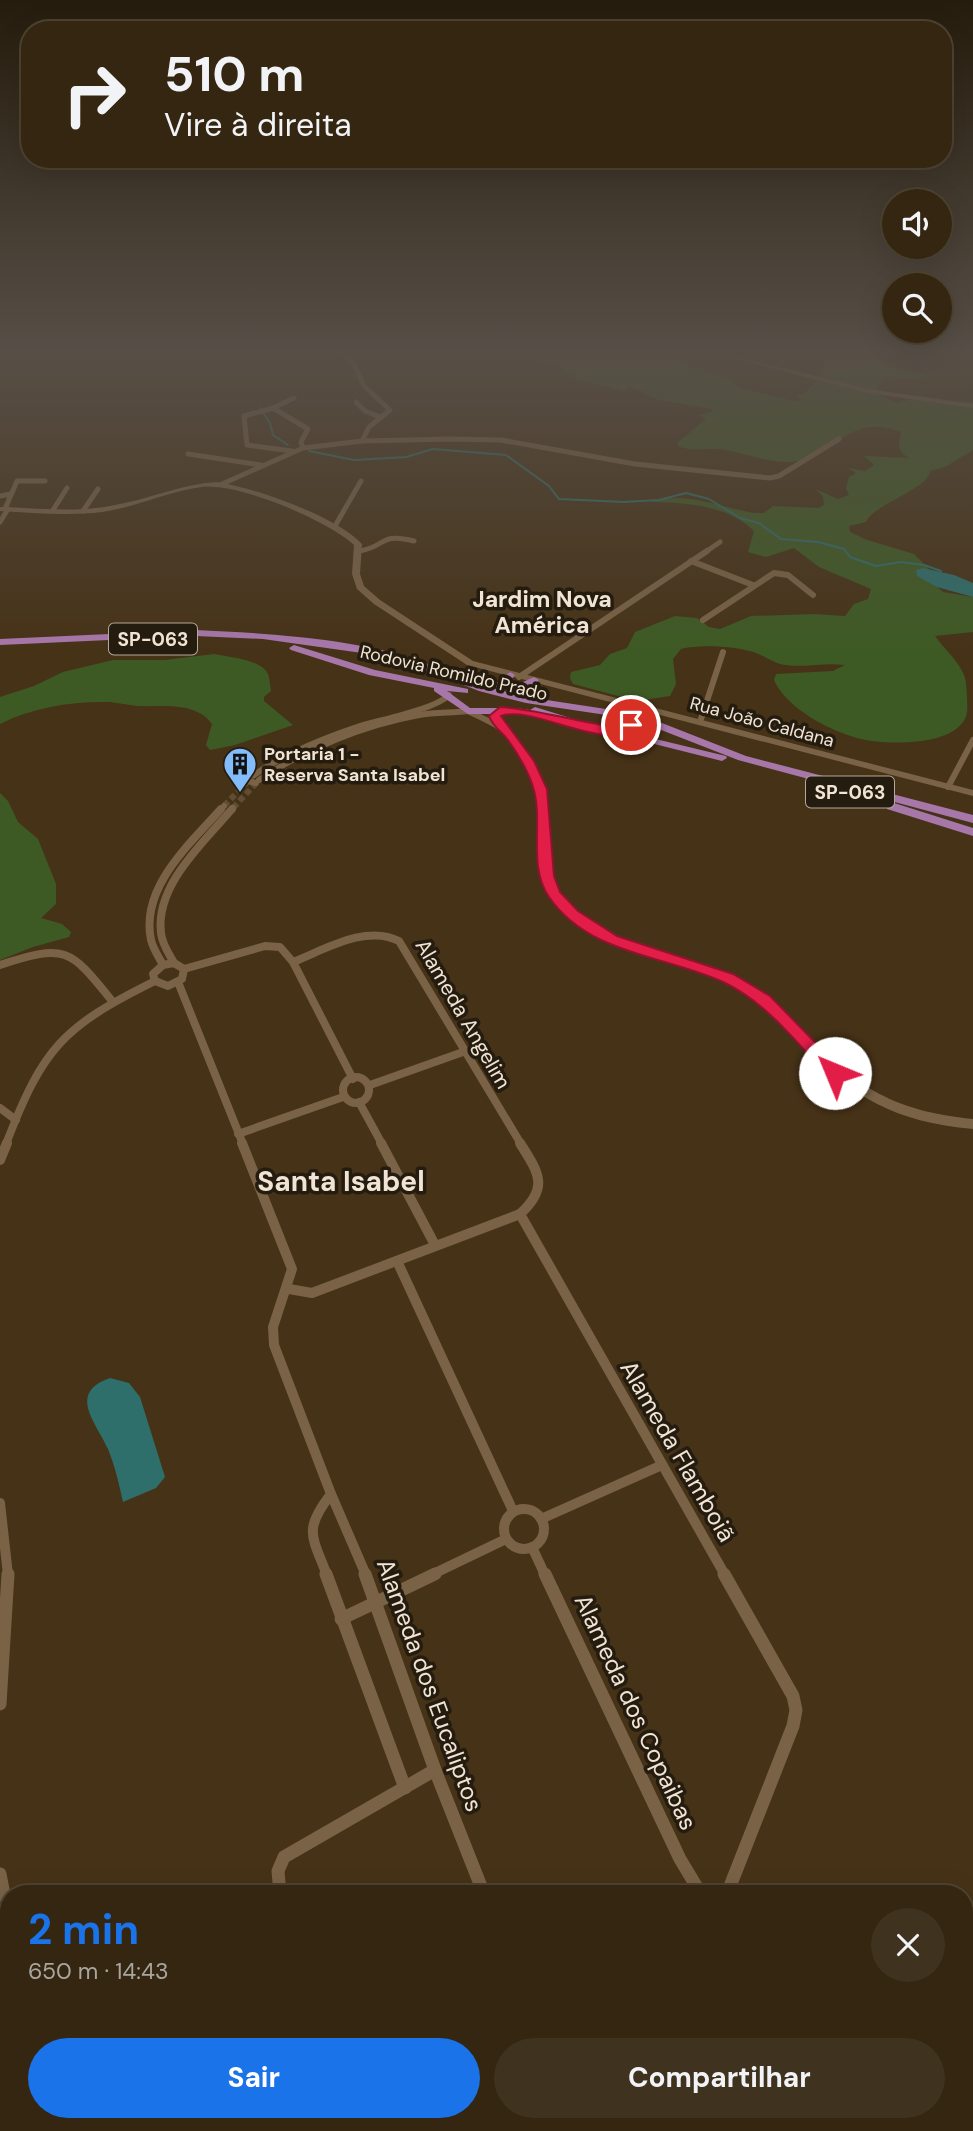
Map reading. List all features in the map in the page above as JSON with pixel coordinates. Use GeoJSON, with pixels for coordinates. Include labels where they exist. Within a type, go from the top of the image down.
{"type":"FeatureCollection","features":[{"type":"Feature","properties":{"kind":"main road","name":"Rodovia Romildo Prado"},"geometry":{"type":"LineString","coordinates":[[0,645],[158,634],[243,635],[369,651],[416,664],[483,689],[555,705],[635,716],[742,758],[973,819]]}},
{"type":"Feature","properties":{"kind":"main road","name":"Rodovia Romildo Prado"},"geometry":{"type":"LineString","coordinates":[[0,645],[147,639],[258,641],[297,649],[373,673],[487,696],[569,723],[673,745],[973,824]]}},
{"type":"Feature","properties":{"kind":"main road"},"geometry":{"type":"LineString","coordinates":[[514,676],[505,684],[495,686],[475,683],[388,657],[378,660],[374,667],[432,685],[468,711],[523,712],[569,723],[867,800],[973,832]]}},
{"type":"Feature","properties":{"kind":"main road"},"geometry":{"type":"LineString","coordinates":[[534,680],[524,687],[522,693],[555,705],[611,713],[631,723],[629,729],[614,730],[569,723]]}},
{"type":"Feature","properties":{"kind":"street"},"geometry":{"type":"LineString","coordinates":[[4,509],[83,511],[135,503],[193,487],[222,484],[291,451]]}},
{"type":"Feature","properties":{"kind":"street"},"geometry":{"type":"LineString","coordinates":[[565,451],[635,464],[770,478],[819,451]]}},
{"type":"Feature","properties":{"kind":"street"},"geometry":{"type":"LineString","coordinates":[[188,454],[262,465]]}},
{"type":"Feature","properties":{"kind":"street"},"geometry":{"type":"LineString","coordinates":[[0,522],[10,494],[20,480],[44,481]]}},
{"type":"Feature","properties":{"kind":"street"},"geometry":{"type":"LineString","coordinates":[[335,526],[361,481]]}},
{"type":"Feature","properties":{"kind":"street"},"geometry":{"type":"LineString","coordinates":[[222,484],[335,526],[355,539],[359,551],[372,550],[377,541],[387,537],[414,541]]}},
{"type":"Feature","properties":{"kind":"street"},"geometry":{"type":"LineString","coordinates":[[53,510],[68,488]]}},
{"type":"Feature","properties":{"kind":"street"},"geometry":{"type":"LineString","coordinates":[[83,511],[98,489]]}},
{"type":"Feature","properties":{"kind":"street"},"geometry":{"type":"LineString","coordinates":[[0,496],[10,494]]}},
{"type":"Feature","properties":{"kind":"street"},"geometry":{"type":"LineString","coordinates":[[514,676],[720,542]]}},
{"type":"Feature","properties":{"kind":"street","name":"Rua João Caldana"},"geometry":{"type":"LineString","coordinates":[[359,551],[356,574],[358,581],[377,602],[456,656],[481,667],[973,793]]}},
{"type":"Feature","properties":{"kind":"street"},"geometry":{"type":"LineString","coordinates":[[691,561],[753,586]]}},
{"type":"Feature","properties":{"kind":"street"},"geometry":{"type":"LineString","coordinates":[[703,620],[774,573],[788,575],[813,595]]}},
{"type":"Feature","properties":{"kind":"street"},"geometry":{"type":"LineString","coordinates":[[700,722],[723,652]]}},
{"type":"Feature","properties":{"kind":"street"},"geometry":{"type":"LineString","coordinates":[[449,695],[442,702],[396,714],[281,757],[254,780],[284,763],[396,721],[421,715],[468,711],[505,730]]}},
{"type":"Feature","properties":{"kind":"street"},"geometry":{"type":"LineString","coordinates":[[500,711],[495,718],[528,761],[541,789],[547,876],[554,894],[573,915],[611,940],[728,978],[764,1000],[835,1073],[881,1104],[933,1120],[973,1125]]}},
{"type":"Feature","properties":{"kind":"street"},"geometry":{"type":"LineString","coordinates":[[948,787],[973,740]]}},
{"type":"Feature","properties":{"kind":"street"},"geometry":{"type":"LineString","coordinates":[[163,965],[152,940],[150,922],[154,902],[173,864],[230,805],[185,866],[165,903],[161,933],[174,963],[184,969],[271,945],[280,947],[293,962],[354,1079]]}},
{"type":"Feature","properties":{"kind":"street","name":"Alameda Angelim"},"geometry":{"type":"LineString","coordinates":[[293,962],[372,934],[393,936],[399,941],[463,1052],[534,1166],[541,1189],[537,1198],[520,1214]]}},
{"type":"Feature","properties":{"kind":"street"},"geometry":{"type":"LineString","coordinates":[[0,965],[51,950],[63,950],[77,958],[113,1002]]}},
{"type":"Feature","properties":{"kind":"street"},"geometry":{"type":"LineString","coordinates":[[155,981],[155,970],[174,963]]}},
{"type":"Feature","properties":{"kind":"street"},"geometry":{"type":"LineString","coordinates":[[0,1160],[36,1073],[46,1057],[76,1026],[113,1002],[155,981],[168,986],[178,982],[184,976],[184,969]]}},
{"type":"Feature","properties":{"kind":"street"},"geometry":{"type":"LineString","coordinates":[[178,982],[292,1269],[289,1289],[312,1293],[520,1214]]}},
{"type":"Feature","properties":{"kind":"street"},"geometry":{"type":"LineString","coordinates":[[370,1085],[463,1052]]}},
{"type":"Feature","properties":{"kind":"street"},"geometry":{"type":"LineString","coordinates":[[238,1134],[343,1097],[359,1102],[371,1093],[370,1085],[364,1080],[354,1079],[343,1086],[343,1097]]}},
{"type":"Feature","properties":{"kind":"street"},"geometry":{"type":"LineString","coordinates":[[359,1102],[435,1245]]}},
{"type":"Feature","properties":{"kind":"street"},"geometry":{"type":"LineString","coordinates":[[0,1108],[16,1120]]}},
{"type":"Feature","properties":{"kind":"street","name":"Alameda Flamboiã"},"geometry":{"type":"LineString","coordinates":[[520,1214],[793,1696],[796,1710],[786,1746],[731,1885]]}},
{"type":"Feature","properties":{"kind":"street"},"geometry":{"type":"LineString","coordinates":[[397,1261],[513,1511]]}},
{"type":"Feature","properties":{"kind":"street","name":"Alameda dos Eucaliptos"},"geometry":{"type":"LineString","coordinates":[[289,1289],[275,1320],[272,1338],[331,1494],[377,1602],[435,1770],[480,1885]]}},
{"type":"Feature","properties":{"kind":"street"},"geometry":{"type":"LineString","coordinates":[[541,1519],[662,1465]]}},
{"type":"Feature","properties":{"kind":"street"},"geometry":{"type":"LineString","coordinates":[[331,1494],[315,1514],[311,1533],[405,1788]]}},
{"type":"Feature","properties":{"kind":"street"},"geometry":{"type":"LineString","coordinates":[[0,1503],[6,1537],[7,1570],[0,1704]]}},
{"type":"Feature","properties":{"kind":"street"},"geometry":{"type":"LineString","coordinates":[[526,1508],[541,1519],[543,1532],[538,1544],[532,1548],[519,1549],[506,1539],[505,1521],[513,1511],[526,1508]]}},
{"type":"Feature","properties":{"kind":"street"},"geometry":{"type":"LineString","coordinates":[[341,1619],[506,1539]]}},
{"type":"Feature","properties":{"kind":"street","name":"Alameda dos Copaibas"},"geometry":{"type":"LineString","coordinates":[[532,1548],[680,1859],[696,1885]]}},
{"type":"Feature","properties":{"kind":"street"},"geometry":{"type":"LineString","coordinates":[[279,1885],[278,1871],[284,1857],[435,1770]]}},
{"type":"Feature","properties":{"kind":"green space"},"geometry":{"type":"Polygon","coordinates":[[[731,451],[819,451],[792,462],[773,461],[731,451]]]}},
{"type":"Feature","properties":{"kind":"green space"},"geometry":{"type":"Polygon","coordinates":[[[901,451],[971,451],[945,467],[930,471],[920,484],[878,509],[866,522],[849,526],[850,532],[914,554],[929,569],[935,585],[943,592],[973,597],[973,632],[935,636],[958,664],[965,678],[966,716],[955,730],[930,740],[900,743],[849,736],[823,725],[799,709],[788,700],[774,680],[776,674],[833,671],[845,665],[782,664],[756,653],[729,647],[681,649],[673,659],[676,684],[670,696],[637,701],[573,684],[571,672],[600,665],[610,654],[627,648],[635,632],[675,616],[697,618],[709,627],[720,629],[751,616],[845,616],[854,604],[868,599],[871,589],[819,567],[794,548],[766,557],[748,552],[754,531],[732,516],[706,507],[652,502],[690,499],[754,513],[764,513],[773,506],[818,508],[824,505],[823,496],[815,489],[838,499],[849,495],[846,488],[849,477],[856,473],[847,468],[865,471],[874,465],[864,456],[909,458],[901,451]]]}},
{"type":"Feature","properties":{"kind":"green space"},"geometry":{"type":"Polygon","coordinates":[[[214,654],[244,660],[264,669],[269,676],[271,691],[264,697],[264,701],[293,725],[235,745],[210,750],[206,745],[212,724],[188,708],[110,702],[82,703],[40,709],[0,724],[0,697],[34,686],[63,672],[113,660],[165,660],[214,654]]]}},
{"type":"Feature","properties":{"kind":"green space"},"geometry":{"type":"Polygon","coordinates":[[[0,793],[8,801],[18,822],[38,839],[56,884],[56,904],[41,918],[62,924],[71,932],[69,937],[0,960],[0,793]]]}},
{"type":"Feature","properties":{"kind":"water"},"geometry":{"type":"Polygon","coordinates":[[[923,568],[954,575],[973,583],[973,597],[937,587],[917,576],[916,570],[923,568]]]}},
{"type":"Feature","properties":{"kind":"water"},"geometry":{"type":"Polygon","coordinates":[[[110,1378],[129,1383],[140,1397],[165,1477],[156,1488],[123,1502],[108,1449],[92,1419],[87,1400],[97,1384],[110,1378]]]}},
{"type":"Feature","properties":{"kind":"waterway"},"geometry":{"type":"LineString","coordinates":[[311,451],[354,460],[406,457],[425,451]]}},
{"type":"Feature","properties":{"kind":"waterway"},"geometry":{"type":"LineString","coordinates":[[463,451],[506,455],[549,486],[559,499],[624,502],[659,500],[686,493],[709,499],[740,518],[759,523],[781,539],[818,542],[844,549],[850,557],[876,566],[901,562],[924,565],[941,571]]}},
{"type":"Feature","properties":{"kind":"tunnel"},"geometry":{"type":"LineString","coordinates":[[224,806],[254,775]]}},
{"type":"Feature","properties":{"kind":"tunnel"},"geometry":{"type":"LineString","coordinates":[[233,808],[259,780]]}},
{"type":"Feature","properties":{"kind":"place","name":"Portaria 1 - Reserva Santa Isabel"},"geometry":{"type":"Point","coordinates":[240,794]}},
{"type":"Feature","properties":{"kind":"district","name":"Jardim Nova América"},"geometry":{"type":"Point","coordinates":[542,612]}},
{"type":"Feature","properties":{"kind":"district","name":"Santa Isabel"},"geometry":{"type":"Point","coordinates":[341,1181]}},
{"type":"Feature","properties":{"kind":"route"},"geometry":{"type":"LineString","coordinates":[[631,725],[629,729],[614,730],[574,722],[565,723],[523,712],[500,711],[495,716],[497,723],[512,737],[528,761],[541,789],[547,876],[554,894],[573,915],[611,940],[640,952],[728,978],[764,1000],[835,1073]]}}]}
